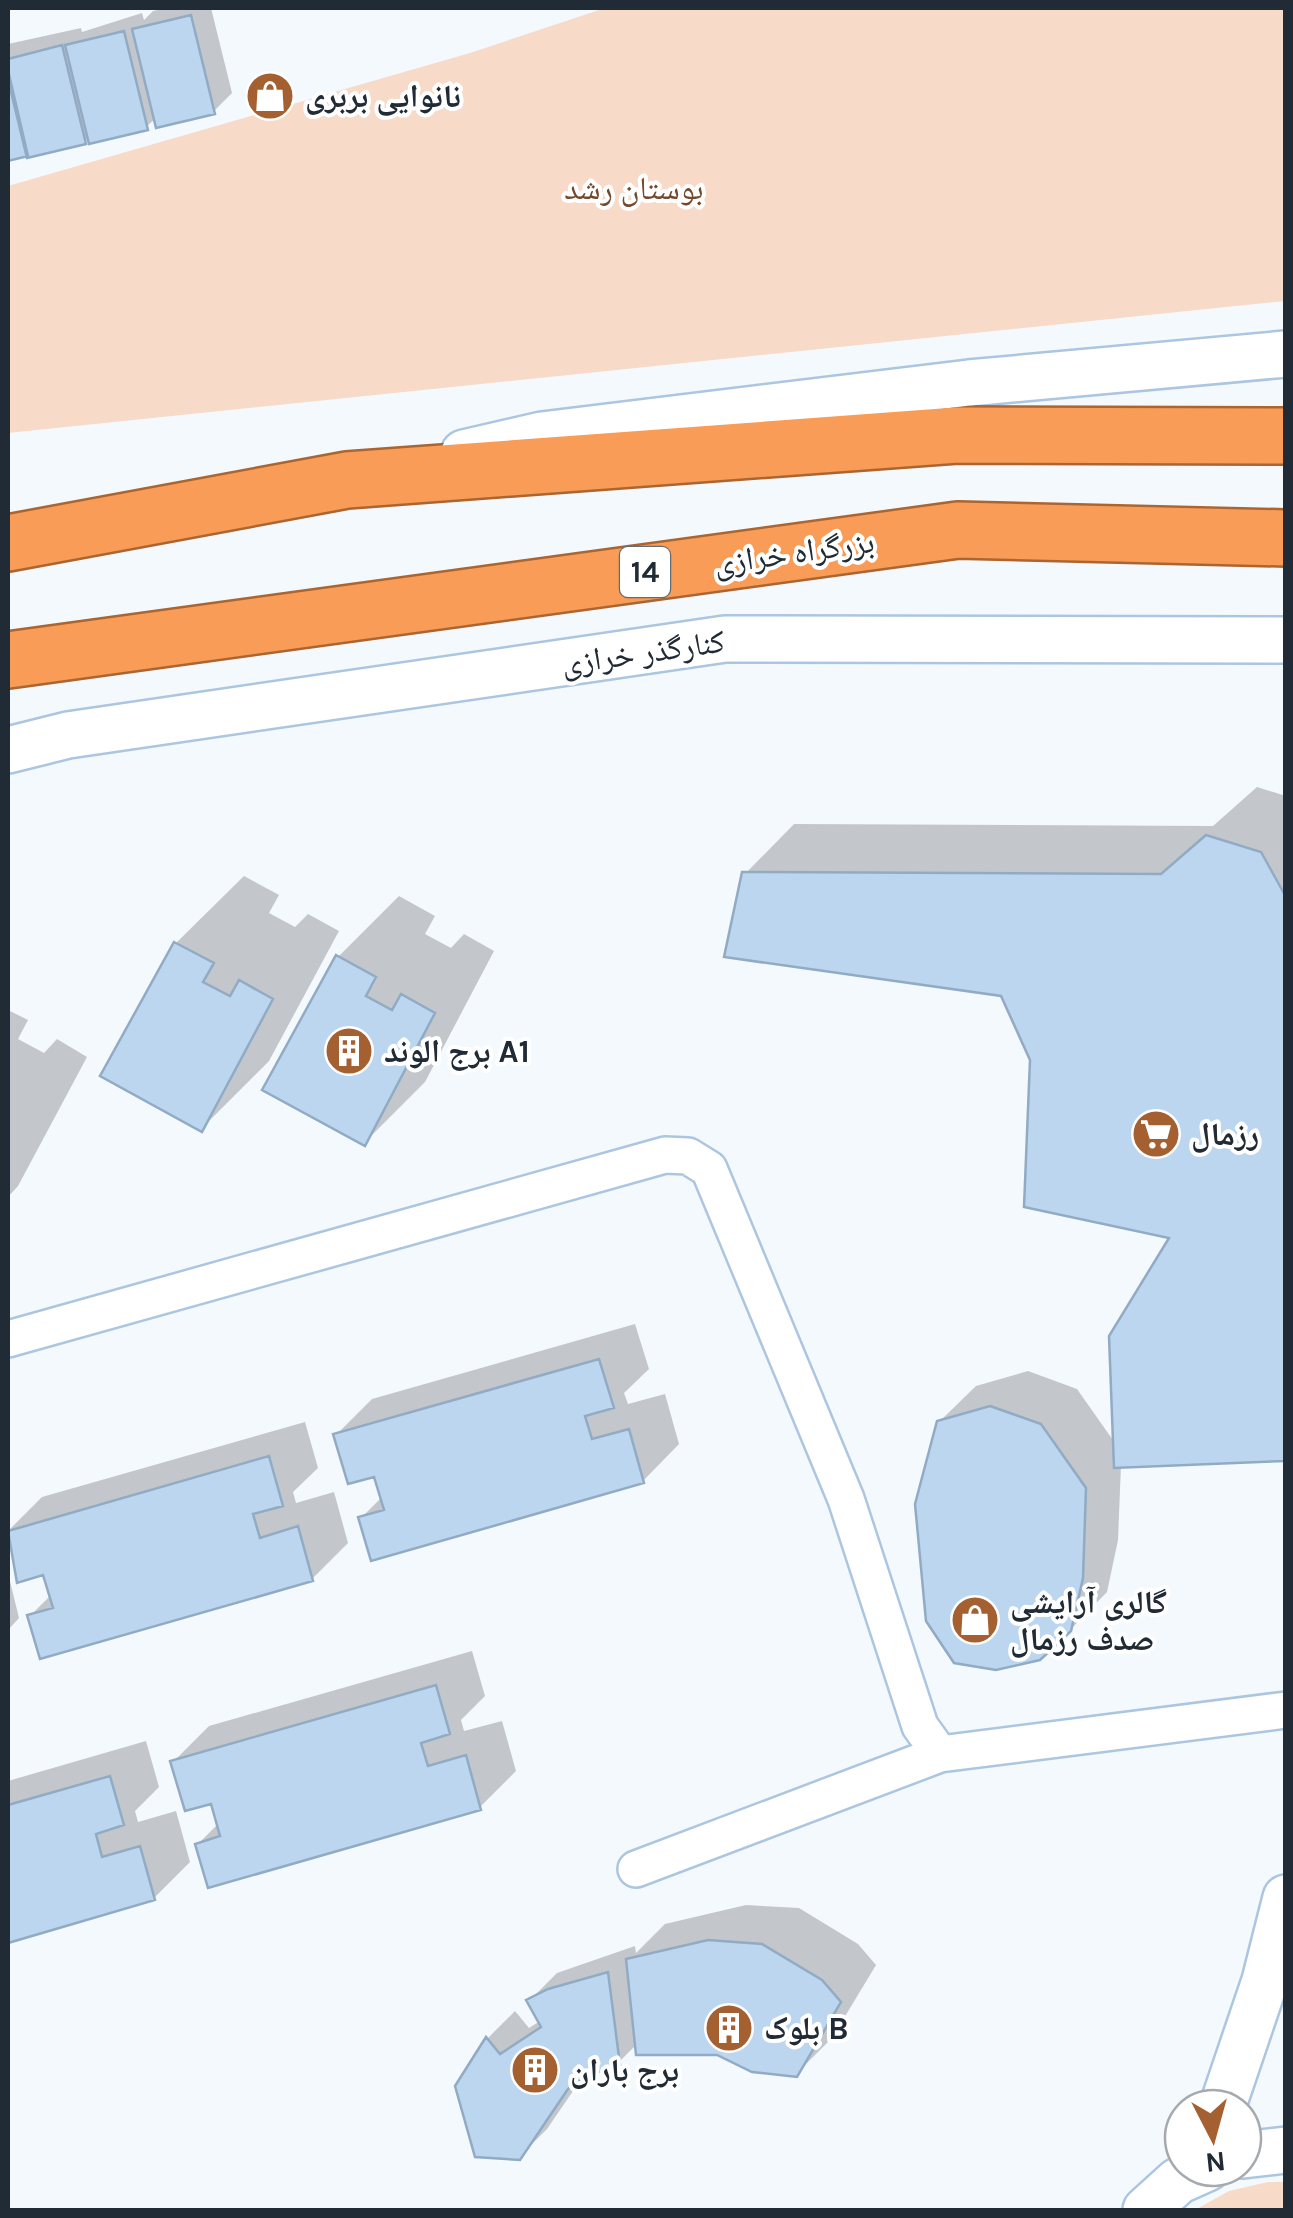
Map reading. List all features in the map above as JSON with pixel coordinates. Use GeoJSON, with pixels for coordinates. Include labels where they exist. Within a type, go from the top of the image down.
{"type":"FeatureCollection","features":[{"type":"Feature","properties":{"kind":"highway"},"geometry":{"type":"LineString","coordinates":[[8,543],[348,480],[957,435],[1286,436]]}},
{"type":"Feature","properties":{"kind":"highway","name":"بزرگراه خرازی"},"geometry":{"type":"LineString","coordinates":[[8,660],[958,530],[1286,538]]}},
{"type":"Feature","properties":{"kind":"street"},"geometry":{"type":"LineString","coordinates":[[348,480],[542,435],[969,383],[1286,354]]}},
{"type":"Feature","properties":{"kind":"street","name":"کنارگذر خرازی"},"geometry":{"type":"LineString","coordinates":[[8,750],[87,732],[725,638],[1286,640]]}},
{"type":"Feature","properties":{"kind":"street"},"geometry":{"type":"LineString","coordinates":[[8,1340],[665,1155],[688,1156],[709,1168],[753,1268],[846,1499],[920,1726],[940,1754]]}},
{"type":"Feature","properties":{"kind":"street"},"geometry":{"type":"LineString","coordinates":[[636,1868],[940,1754],[1286,1710]]}},
{"type":"Feature","properties":{"kind":"street"},"geometry":{"type":"LineString","coordinates":[[1229,2088],[1265,1981],[1286,1898]]}},
{"type":"Feature","properties":{"kind":"green space","name":"بوستان رشد"},"geometry":{"type":"Polygon","coordinates":[[[605,8],[1285,8],[1285,301],[8,433],[8,186],[470,53],[605,8]]]}},
{"type":"Feature","properties":{"kind":"green space"},"geometry":{"type":"Polygon","coordinates":[[[1285,2182],[1285,2210],[1195,2210],[1229,2191],[1263,2188],[1263,2183],[1285,2182]]]}},
{"type":"Feature","properties":{"kind":"building"},"geometry":{"type":"Polygon","coordinates":[[[191,15],[215,114],[156,128],[132,29],[191,15]]]}},
{"type":"Feature","properties":{"kind":"building"},"geometry":{"type":"Polygon","coordinates":[[[124,31],[148,130],[89,144],[65,45],[124,31]]]}},
{"type":"Feature","properties":{"kind":"building"},"geometry":{"type":"Polygon","coordinates":[[[62,45],[86,144],[27,158],[8,79],[8,59],[62,45]]]}},
{"type":"Feature","properties":{"kind":"building"},"geometry":{"type":"Polygon","coordinates":[[[8,70],[28,156],[8,161],[8,70]]]}},
{"type":"Feature","properties":{"kind":"building","name":"رزمال"},"geometry":{"type":"Polygon","coordinates":[[[1206,835],[1261,852],[1286,897],[1286,1456],[1285,1461],[1114,1468],[1109,1336],[1169,1238],[1024,1207],[1030,1060],[1001,996],[724,957],[742,872],[1161,874],[1206,835]]]}},
{"type":"Feature","properties":{"kind":"building"},"geometry":{"type":"Polygon","coordinates":[[[174,942],[214,963],[203,982],[230,996],[239,980],[273,999],[202,1132],[100,1076],[174,942]]]}},
{"type":"Feature","properties":{"kind":"building","name":"برج الوند A1"},"geometry":{"type":"Polygon","coordinates":[[[336,955],[376,977],[366,996],[392,1010],[401,994],[435,1013],[365,1146],[262,1090],[336,955]]]}},
{"type":"Feature","properties":{"kind":"building"},"geometry":{"type":"Polygon","coordinates":[[[599,1359],[614,1408],[585,1416],[592,1439],[629,1429],[644,1483],[371,1561],[358,1517],[384,1510],[374,1477],[348,1484],[333,1434],[599,1359]]]}},
{"type":"Feature","properties":{"kind":"building"},"geometry":{"type":"Polygon","coordinates":[[[990,1406],[1041,1424],[1086,1488],[1083,1578],[1071,1631],[1040,1660],[996,1670],[954,1663],[926,1621],[915,1504],[937,1421],[990,1406]]]}},
{"type":"Feature","properties":{"kind":"building"},"geometry":{"type":"Polygon","coordinates":[[[269,1456],[283,1506],[253,1514],[260,1538],[298,1526],[313,1581],[40,1659],[27,1615],[53,1608],[43,1575],[17,1583],[8,1531],[269,1456]]]}},
{"type":"Feature","properties":{"kind":"building"},"geometry":{"type":"Polygon","coordinates":[[[436,1685],[450,1734],[421,1743],[428,1766],[466,1755],[481,1810],[208,1888],[195,1844],[220,1836],[211,1804],[185,1811],[170,1761],[436,1685]]]}},
{"type":"Feature","properties":{"kind":"building"},"geometry":{"type":"Polygon","coordinates":[[[110,1776],[124,1825],[96,1834],[102,1857],[140,1846],[155,1900],[8,1943],[8,1805],[110,1776]]]}},
{"type":"Feature","properties":{"kind":"building","name":"بلوک B"},"geometry":{"type":"Polygon","coordinates":[[[708,1940],[762,1944],[822,1980],[841,2002],[797,2077],[752,2072],[717,2055],[636,2055],[626,1959],[708,1940]]]}},
{"type":"Feature","properties":{"kind":"building","name":"برج باران"},"geometry":{"type":"Polygon","coordinates":[[[608,1972],[620,2065],[589,2075],[568,2089],[520,2160],[475,2157],[455,2086],[486,2037],[500,2054],[541,2027],[526,2000],[548,1989],[608,1972]]]}},
{"type":"Feature","properties":{"kind":"place","name":"نانوایی بربری"},"geometry":{"type":"Point","coordinates":[270,96]}},
{"type":"Feature","properties":{"kind":"place","name":"برج الوند A1"},"geometry":{"type":"Point","coordinates":[349,1051]}},
{"type":"Feature","properties":{"kind":"place","name":"رزمال"},"geometry":{"type":"Point","coordinates":[1156,1134]}},
{"type":"Feature","properties":{"kind":"place","name":"گالری آرایشی صدف رزمال"},"geometry":{"type":"Point","coordinates":[975,1620]}},
{"type":"Feature","properties":{"kind":"place","name":"بلوک B"},"geometry":{"type":"Point","coordinates":[729,2028]}},
{"type":"Feature","properties":{"kind":"place","name":"برج باران"},"geometry":{"type":"Point","coordinates":[535,2070]}}]}
